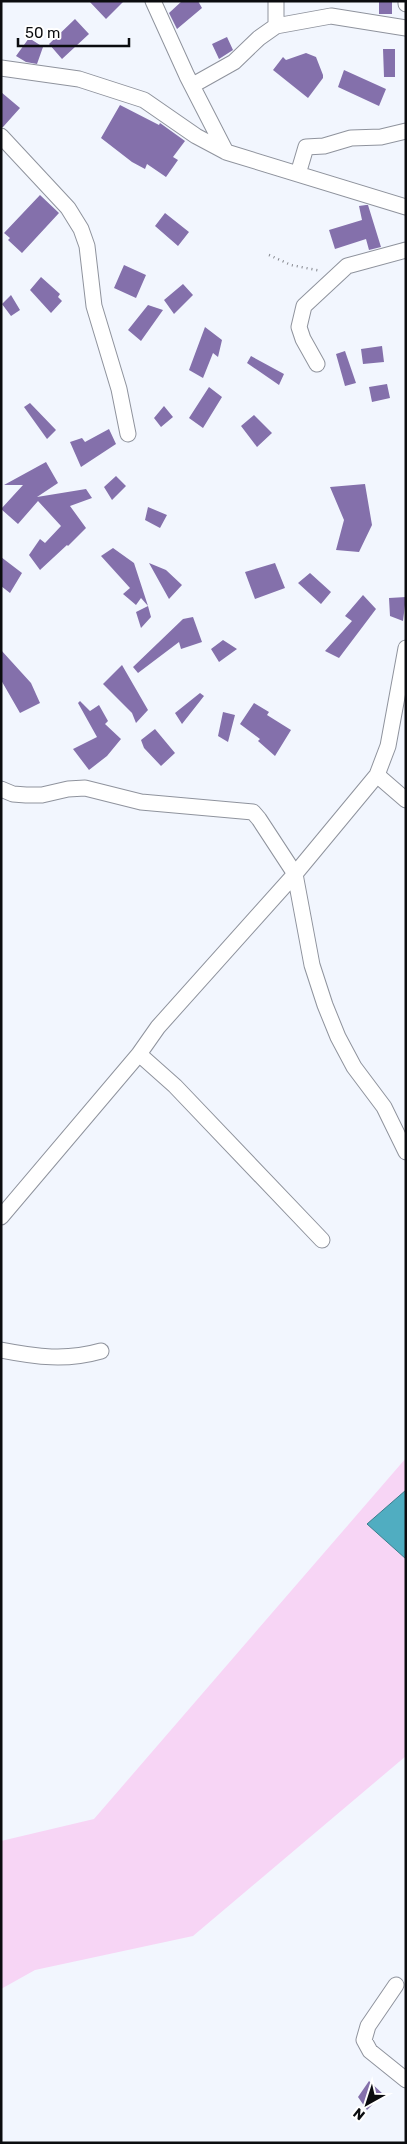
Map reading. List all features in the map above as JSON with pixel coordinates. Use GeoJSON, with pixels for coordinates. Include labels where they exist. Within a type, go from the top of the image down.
{"type":"FeatureCollection","features":[{"type":"Feature","properties":{"kind":"street"},"geometry":{"type":"LineString","coordinates":[[153,1],[187,76],[226,152]]}},
{"type":"Feature","properties":{"kind":"street"},"geometry":{"type":"LineString","coordinates":[[276,1],[276,26]]}},
{"type":"Feature","properties":{"kind":"street"},"geometry":{"type":"LineString","coordinates":[[193,86],[234,62],[259,38],[276,26],[330,16],[406,28]]}},
{"type":"Feature","properties":{"kind":"street"},"geometry":{"type":"LineString","coordinates":[[1,68],[79,80],[144,100],[196,136],[226,152],[406,207]]}},
{"type":"Feature","properties":{"kind":"street"},"geometry":{"type":"LineString","coordinates":[[298,174],[306,147],[324,146],[351,138],[406,132]]}},
{"type":"Feature","properties":{"kind":"street"},"geometry":{"type":"LineString","coordinates":[[1,136],[68,208],[81,229],[87,246],[94,306],[118,389],[128,434]]}},
{"type":"Feature","properties":{"kind":"street"},"geometry":{"type":"LineString","coordinates":[[317,364],[303,339],[299,327],[304,306],[347,266],[406,250]]}},
{"type":"Feature","properties":{"kind":"street"},"geometry":{"type":"LineString","coordinates":[[1,1217],[139,1054],[158,1027],[295,874],[377,775],[388,746],[406,650]]}},
{"type":"Feature","properties":{"kind":"street"},"geometry":{"type":"LineString","coordinates":[[377,775],[406,800]]}},
{"type":"Feature","properties":{"kind":"street"},"geometry":{"type":"LineString","coordinates":[[1,789],[26,796],[85,788],[141,802],[253,812],[260,818],[295,874],[312,965],[338,1037],[354,1067],[384,1107],[406,1152]]}},
{"type":"Feature","properties":{"kind":"street"},"geometry":{"type":"LineString","coordinates":[[139,1054],[175,1086],[322,1240]]}},
{"type":"Feature","properties":{"kind":"street"},"geometry":{"type":"LineString","coordinates":[[1,1350],[29,1356],[57,1357],[80,1357],[101,1350]]}},
{"type":"Feature","properties":{"kind":"street"},"geometry":{"type":"LineString","coordinates":[[396,1985],[368,2026],[364,2040],[370,2051],[406,2080]]}},
{"type":"Feature","properties":{"kind":"path"},"geometry":{"type":"LineString","coordinates":[[269,255],[291,265],[322,271]]}},
{"type":"Feature","properties":{"kind":"shaded area"},"geometry":{"type":"Polygon","coordinates":[[[406,1458],[406,1490],[367,1524],[406,1559],[406,1756],[193,1936],[35,1970],[1,1989],[1,1841],[94,1819],[406,1458]]]}},
{"type":"Feature","properties":{"kind":"water"},"geometry":{"type":"Polygon","coordinates":[[[406,1490],[406,1559],[367,1524],[406,1490]]]}},
{"type":"Feature","properties":{"kind":"building"},"geometry":{"type":"Polygon","coordinates":[[[89,1],[124,1],[106,19],[89,1]]]}},
{"type":"Feature","properties":{"kind":"building"},"geometry":{"type":"Polygon","coordinates":[[[182,1],[198,1],[202,8],[177,29],[169,13],[182,1]]]}},
{"type":"Feature","properties":{"kind":"building"},"geometry":{"type":"Polygon","coordinates":[[[379,1],[392,1],[392,14],[379,14],[379,1]]]}},
{"type":"Feature","properties":{"kind":"building"},"geometry":{"type":"Polygon","coordinates":[[[75,19],[89,34],[62,59],[49,44],[75,19]]]}},
{"type":"Feature","properties":{"kind":"building"},"geometry":{"type":"Polygon","coordinates":[[[227,37],[233,50],[219,59],[212,44],[227,37]]]}},
{"type":"Feature","properties":{"kind":"building"},"geometry":{"type":"Polygon","coordinates":[[[29,38],[43,47],[37,64],[26,62],[16,56],[29,38]]]}},
{"type":"Feature","properties":{"kind":"building"},"geometry":{"type":"Polygon","coordinates":[[[383,49],[395,49],[395,77],[384,77],[383,49]]]}},
{"type":"Feature","properties":{"kind":"building"},"geometry":{"type":"Polygon","coordinates":[[[306,53],[316,57],[323,75],[323,78],[308,98],[273,70],[283,57],[286,60],[306,53]]]}},
{"type":"Feature","properties":{"kind":"building"},"geometry":{"type":"Polygon","coordinates":[[[344,70],[386,89],[379,106],[338,87],[344,70]]]}},
{"type":"Feature","properties":{"kind":"building"},"geometry":{"type":"Polygon","coordinates":[[[1,92],[20,108],[3,127],[1,127],[1,92]]]}},
{"type":"Feature","properties":{"kind":"building"},"geometry":{"type":"Polygon","coordinates":[[[120,105],[159,125],[160,123],[185,141],[173,157],[178,160],[166,177],[147,164],[145,169],[132,162],[101,138],[120,105]]]}},
{"type":"Feature","properties":{"kind":"building"},"geometry":{"type":"Polygon","coordinates":[[[40,195],[59,213],[22,253],[8,240],[10,238],[4,233],[40,195]]]}},
{"type":"Feature","properties":{"kind":"building"},"geometry":{"type":"Polygon","coordinates":[[[368,205],[381,247],[369,250],[366,239],[335,249],[329,230],[362,220],[359,206],[368,205]]]}},
{"type":"Feature","properties":{"kind":"building"},"geometry":{"type":"Polygon","coordinates":[[[165,213],[189,232],[178,246],[155,226],[165,213]]]}},
{"type":"Feature","properties":{"kind":"building"},"geometry":{"type":"Polygon","coordinates":[[[124,265],[146,275],[136,298],[114,288],[124,265]]]}},
{"type":"Feature","properties":{"kind":"building"},"geometry":{"type":"Polygon","coordinates":[[[41,277],[60,294],[58,297],[62,301],[51,313],[30,290],[41,277]]]}},
{"type":"Feature","properties":{"kind":"building"},"geometry":{"type":"Polygon","coordinates":[[[183,284],[193,295],[174,314],[164,300],[183,284]]]}},
{"type":"Feature","properties":{"kind":"building"},"geometry":{"type":"Polygon","coordinates":[[[11,295],[20,310],[11,316],[2,304],[11,295]]]}},
{"type":"Feature","properties":{"kind":"building"},"geometry":{"type":"Polygon","coordinates":[[[148,305],[163,310],[141,341],[128,330],[148,305]]]}},
{"type":"Feature","properties":{"kind":"building"},"geometry":{"type":"Polygon","coordinates":[[[205,327],[222,340],[218,357],[213,353],[203,378],[189,370],[205,327]]]}},
{"type":"Feature","properties":{"kind":"building"},"geometry":{"type":"Polygon","coordinates":[[[382,346],[384,362],[363,364],[361,349],[382,346]]]}},
{"type":"Feature","properties":{"kind":"building"},"geometry":{"type":"Polygon","coordinates":[[[345,351],[356,383],[345,386],[336,354],[345,351]]]}},
{"type":"Feature","properties":{"kind":"building"},"geometry":{"type":"Polygon","coordinates":[[[251,356],[284,374],[279,385],[247,363],[251,356]]]}},
{"type":"Feature","properties":{"kind":"building"},"geometry":{"type":"Polygon","coordinates":[[[387,384],[390,398],[372,402],[369,387],[387,384]]]}},
{"type":"Feature","properties":{"kind":"building"},"geometry":{"type":"Polygon","coordinates":[[[209,387],[222,397],[203,428],[189,418],[209,387]]]}},
{"type":"Feature","properties":{"kind":"building"},"geometry":{"type":"Polygon","coordinates":[[[30,403],[56,430],[47,439],[24,407],[30,403]]]}},
{"type":"Feature","properties":{"kind":"building"},"geometry":{"type":"Polygon","coordinates":[[[164,406],[173,417],[161,427],[154,418],[164,406]]]}},
{"type":"Feature","properties":{"kind":"building"},"geometry":{"type":"Polygon","coordinates":[[[254,415],[272,433],[257,447],[241,426],[254,415]]]}},
{"type":"Feature","properties":{"kind":"building"},"geometry":{"type":"Polygon","coordinates":[[[109,429],[116,444],[81,467],[70,442],[82,438],[85,442],[109,429]]]}},
{"type":"Feature","properties":{"kind":"building"},"geometry":{"type":"Polygon","coordinates":[[[46,462],[58,483],[37,497],[86,489],[92,498],[70,506],[86,528],[40,570],[29,555],[40,539],[45,543],[61,526],[38,501],[18,524],[1,509],[23,485],[4,485],[46,462]]]}},
{"type":"Feature","properties":{"kind":"building"},"geometry":{"type":"Polygon","coordinates":[[[116,476],[126,486],[112,500],[104,487],[116,476]]]}},
{"type":"Feature","properties":{"kind":"building"},"geometry":{"type":"Polygon","coordinates":[[[365,484],[372,525],[359,552],[336,550],[344,520],[330,487],[365,484]]]}},
{"type":"Feature","properties":{"kind":"building"},"geometry":{"type":"Polygon","coordinates":[[[148,507],[167,515],[160,528],[145,520],[148,507]]]}},
{"type":"Feature","properties":{"kind":"building"},"geometry":{"type":"Polygon","coordinates":[[[113,548],[134,563],[148,606],[141,598],[136,605],[123,594],[130,588],[101,556],[113,548]]]}},
{"type":"Feature","properties":{"kind":"building"},"geometry":{"type":"Polygon","coordinates":[[[1,557],[22,573],[10,593],[1,586],[1,557]]]}},
{"type":"Feature","properties":{"kind":"building"},"geometry":{"type":"Polygon","coordinates":[[[149,563],[166,570],[182,585],[169,599],[149,563]]]}},
{"type":"Feature","properties":{"kind":"building"},"geometry":{"type":"Polygon","coordinates":[[[275,563],[285,588],[255,599],[245,572],[275,563]]]}},
{"type":"Feature","properties":{"kind":"building"},"geometry":{"type":"Polygon","coordinates":[[[310,573],[331,592],[321,604],[298,583],[310,573]]]}},
{"type":"Feature","properties":{"kind":"building"},"geometry":{"type":"Polygon","coordinates":[[[363,595],[376,609],[339,658],[325,651],[352,621],[345,616],[363,595]]]}},
{"type":"Feature","properties":{"kind":"building"},"geometry":{"type":"Polygon","coordinates":[[[406,597],[403,621],[390,616],[389,598],[406,597]]]}},
{"type":"Feature","properties":{"kind":"building"},"geometry":{"type":"Polygon","coordinates":[[[148,606],[151,617],[141,628],[136,612],[148,606]]]}},
{"type":"Feature","properties":{"kind":"building"},"geometry":{"type":"Polygon","coordinates":[[[193,617],[202,642],[181,649],[179,642],[138,673],[133,667],[183,619],[193,617]]]}},
{"type":"Feature","properties":{"kind":"building"},"geometry":{"type":"Polygon","coordinates":[[[223,640],[237,649],[219,662],[211,649],[223,640]]]}},
{"type":"Feature","properties":{"kind":"building"},"geometry":{"type":"Polygon","coordinates":[[[1,650],[31,683],[40,703],[20,713],[1,680],[1,650]]]}},
{"type":"Feature","properties":{"kind":"building"},"geometry":{"type":"Polygon","coordinates":[[[122,665],[148,710],[136,723],[132,713],[103,684],[122,665]]]}},
{"type":"Feature","properties":{"kind":"building"},"geometry":{"type":"Polygon","coordinates":[[[200,693],[204,696],[182,724],[175,713],[200,693]]]}},
{"type":"Feature","properties":{"kind":"building"},"geometry":{"type":"Polygon","coordinates":[[[80,701],[90,711],[99,705],[108,721],[105,724],[121,739],[107,756],[89,770],[73,749],[97,737],[78,703],[80,701]]]}},
{"type":"Feature","properties":{"kind":"building"},"geometry":{"type":"Polygon","coordinates":[[[254,703],[269,712],[267,715],[291,730],[275,756],[258,741],[260,739],[240,724],[254,703]]]}},
{"type":"Feature","properties":{"kind":"building"},"geometry":{"type":"Polygon","coordinates":[[[223,712],[235,715],[228,742],[218,736],[223,712]]]}},
{"type":"Feature","properties":{"kind":"building"},"geometry":{"type":"Polygon","coordinates":[[[155,729],[175,753],[161,766],[144,748],[141,740],[155,729]]]}},
{"type":"Feature","properties":{"kind":"building"},"geometry":{"type":"Polygon","coordinates":[[[369,2081],[383,2094],[367,2110],[358,2097],[369,2081]]]}}]}
